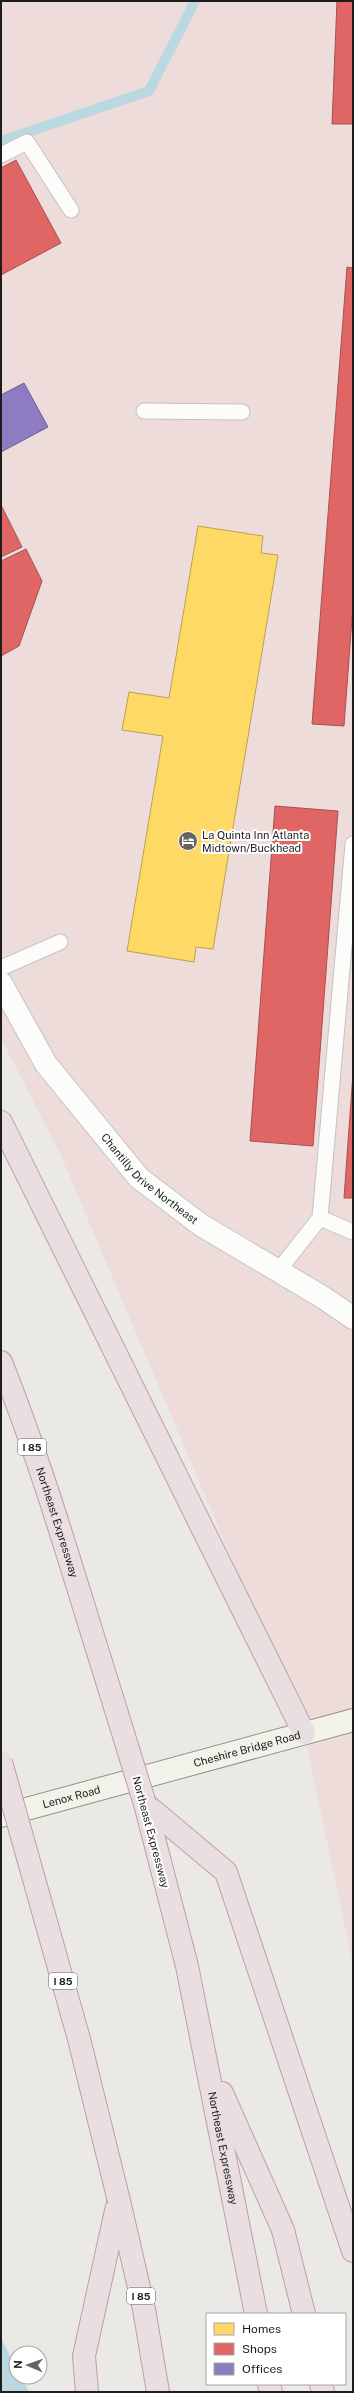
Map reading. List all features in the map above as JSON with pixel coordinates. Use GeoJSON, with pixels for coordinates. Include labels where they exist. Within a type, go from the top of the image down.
{"type":"FeatureCollection","features":[{"type":"Feature","properties":{"kind":"highway"},"geometry":{"type":"LineString","coordinates":[[1,1122],[304,1733]]}},
{"type":"Feature","properties":{"kind":"highway","name":"Northeast Expressway"},"geometry":{"type":"LineString","coordinates":[[1,1362],[61,1533],[145,1804],[187,1966],[256,2313]]}},
{"type":"Feature","properties":{"kind":"highway","name":"I 85"},"geometry":{"type":"LineString","coordinates":[[1,1762],[79,2038],[144,2309],[158,2392]]}},
{"type":"Feature","properties":{"kind":"highway"},"geometry":{"type":"LineString","coordinates":[[145,1804],[226,1872],[353,2251]]}},
{"type":"Feature","properties":{"kind":"highway"},"geometry":{"type":"LineString","coordinates":[[206,2057],[283,2230],[304,2313]]}},
{"type":"Feature","properties":{"kind":"highway"},"geometry":{"type":"LineString","coordinates":[[87,2392],[84,2356],[119,2201]]}},
{"type":"Feature","properties":{"kind":"main road","name":"Cheshire Bridge Road"},"geometry":{"type":"LineString","coordinates":[[142,1778],[353,1720]]}},
{"type":"Feature","properties":{"kind":"main road","name":"Lenox Road"},"geometry":{"type":"LineString","coordinates":[[1,1816],[142,1778]]}},
{"type":"Feature","properties":{"kind":"street","name":"Chantilly Drive Northeast"},"geometry":{"type":"LineString","coordinates":[[1,983],[46,1064],[139,1178],[201,1225],[278,1270],[353,1318]]}},
{"type":"Feature","properties":{"kind":"lane"},"geometry":{"type":"LineString","coordinates":[[1,155],[27,142],[71,210]]}},
{"type":"Feature","properties":{"kind":"lane"},"geometry":{"type":"LineString","coordinates":[[144,411],[242,412]]}},
{"type":"Feature","properties":{"kind":"lane"},"geometry":{"type":"LineString","coordinates":[[278,1270],[320,1218],[353,844]]}},
{"type":"Feature","properties":{"kind":"lane"},"geometry":{"type":"LineString","coordinates":[[1,968],[60,942]]}},
{"type":"Feature","properties":{"kind":"lane"},"geometry":{"type":"LineString","coordinates":[[320,1218],[353,1232]]}},
{"type":"Feature","properties":{"kind":"shaded area"},"geometry":{"type":"Polygon","coordinates":[[[1,1],[353,1],[353,1964],[302,1724],[61,1156],[1,1038],[1,1]]]}},
{"type":"Feature","properties":{"kind":"water"},"geometry":{"type":"Polygon","coordinates":[[[1,2338],[8,2352],[8,2385],[25,2385],[29,2392],[1,2392],[1,2338]]]}},
{"type":"Feature","properties":{"kind":"building: Homes","name":"La Quinta Inn Atlanta Midtown/Buckhead"},"geometry":{"type":"Polygon","coordinates":[[[198,526],[263,536],[261,553],[278,555],[213,949],[196,947],[194,962],[127,951],[163,736],[122,730],[129,692],[169,698],[198,526]]]}},
{"type":"Feature","properties":{"kind":"building: Shops"},"geometry":{"type":"Polygon","coordinates":[[[337,1],[353,1],[353,124],[332,124],[337,1]]]}},
{"type":"Feature","properties":{"kind":"building: Shops"},"geometry":{"type":"Polygon","coordinates":[[[16,160],[61,243],[1,275],[1,168],[16,160]]]}},
{"type":"Feature","properties":{"kind":"building: Shops"},"geometry":{"type":"Polygon","coordinates":[[[347,267],[353,268],[353,605],[344,726],[312,724],[347,267]]]}},
{"type":"Feature","properties":{"kind":"building: Shops"},"geometry":{"type":"Polygon","coordinates":[[[1,505],[22,547],[1,557],[1,505]]]}},
{"type":"Feature","properties":{"kind":"building: Shops"},"geometry":{"type":"Polygon","coordinates":[[[26,549],[42,581],[19,646],[1,656],[1,561],[26,549]]]}},
{"type":"Feature","properties":{"kind":"building: Shops"},"geometry":{"type":"Polygon","coordinates":[[[275,806],[338,811],[313,1146],[250,1141],[275,806]]]}},
{"type":"Feature","properties":{"kind":"building: Shops"},"geometry":{"type":"Polygon","coordinates":[[[353,1073],[353,1198],[344,1198],[353,1073]]]}},
{"type":"Feature","properties":{"kind":"building: Offices"},"geometry":{"type":"Polygon","coordinates":[[[24,383],[48,427],[1,452],[1,395],[24,383]]]}},
{"type":"Feature","properties":{"kind":"waterway"},"geometry":{"type":"LineString","coordinates":[[1,141],[149,91],[195,1]]}},
{"type":"Feature","properties":{"kind":"place","name":"La Quinta Inn Atlanta Midtown/Buckhead"},"geometry":{"type":"Point","coordinates":[188,841]}}]}
